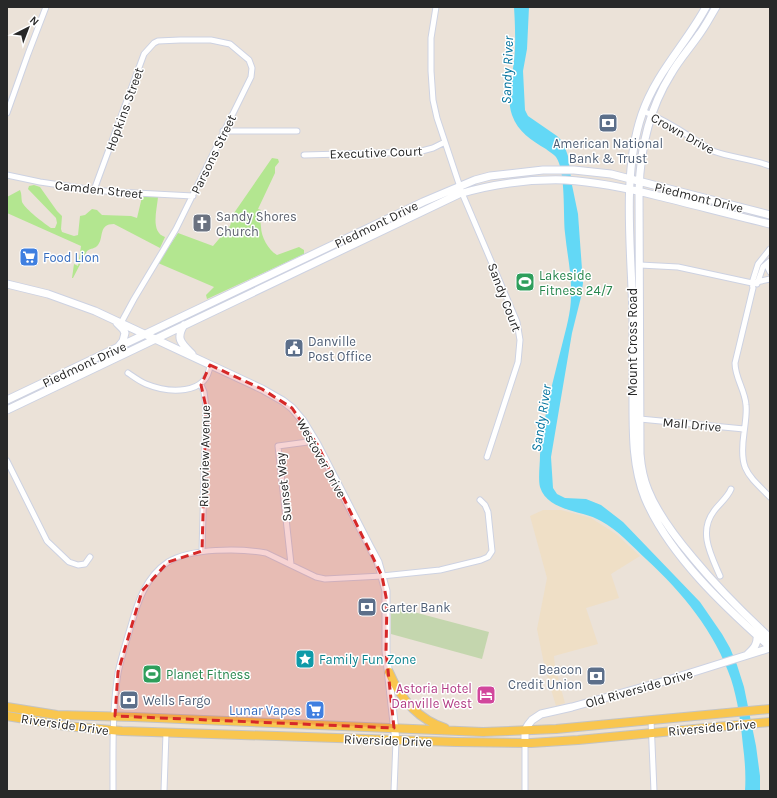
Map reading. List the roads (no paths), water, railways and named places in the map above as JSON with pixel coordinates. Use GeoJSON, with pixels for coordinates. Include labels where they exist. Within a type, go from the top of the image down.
{"type":"FeatureCollection","features":[{"type":"Feature","properties":{"kind":"main road","name":"Mount Cross Road"},"geometry":{"type":"LineString","coordinates":[[706,7],[693,29],[659,78],[643,111],[635,140],[635,180],[639,191],[641,466],[647,489],[659,512],[682,546],[718,588],[770,638]]}},
{"type":"Feature","properties":{"kind":"main road","name":"Mount Cross Road"},"geometry":{"type":"LineString","coordinates":[[716,7],[699,35],[670,75],[652,114],[631,190],[630,244],[633,318],[633,444],[640,485],[657,521],[674,546],[702,580],[770,648]]}},
{"type":"Feature","properties":{"kind":"main road","name":"Piedmont Drive"},"geometry":{"type":"LineString","coordinates":[[7,410],[461,190],[475,180],[490,176],[525,171],[557,170],[611,174],[770,215]]}},
{"type":"Feature","properties":{"kind":"main road","name":"Piedmont Drive"},"geometry":{"type":"LineString","coordinates":[[7,400],[423,202],[461,190],[531,181],[564,180],[592,183],[639,191],[696,204],[770,224]]}},
{"type":"Feature","properties":{"kind":"main road","name":"Westover Drive"},"geometry":{"type":"LineString","coordinates":[[7,284],[70,301],[113,319],[262,389],[284,401],[299,415],[315,441],[373,552],[382,576],[387,602],[386,651],[396,741]]}},
{"type":"Feature","properties":{"kind":"main road"},"geometry":{"type":"LineString","coordinates":[[113,319],[125,333],[123,341],[118,347]]}},
{"type":"Feature","properties":{"kind":"main road"},"geometry":{"type":"LineString","coordinates":[[184,325],[179,335],[181,344],[198,360]]}},
{"type":"Feature","properties":{"kind":"main road"},"geometry":{"type":"LineString","coordinates":[[746,655],[756,646],[758,640],[757,635]]}},
{"type":"Feature","properties":{"kind":"main road","name":"Old Riverside Drive"},"geometry":{"type":"LineString","coordinates":[[525,730],[532,720],[544,713],[642,688],[770,648]]}},
{"type":"Feature","properties":{"kind":"main road"},"geometry":{"type":"LineString","coordinates":[[389,672],[398,691],[411,708],[432,723],[451,730]]}},
{"type":"Feature","properties":{"kind":"main road","name":"Riverside Drive"},"geometry":{"type":"LineString","coordinates":[[7,707],[57,715],[115,716],[484,732],[556,729],[767,709]]}},
{"type":"Feature","properties":{"kind":"main road","name":"Riverside Drive"},"geometry":{"type":"LineString","coordinates":[[7,716],[66,726],[114,731],[396,741],[525,743],[578,740],[770,722]]}},
{"type":"Feature","properties":{"kind":"main road"},"geometry":{"type":"LineString","coordinates":[[525,730],[525,743]]}},
{"type":"Feature","properties":{"kind":"street"},"geometry":{"type":"LineString","coordinates":[[7,113],[46,7]]}},
{"type":"Feature","properties":{"kind":"street","name":"Sandy Court"},"geometry":{"type":"LineString","coordinates":[[436,7],[431,38],[431,72],[435,107],[461,190],[517,322],[520,340],[518,362],[487,457]]}},
{"type":"Feature","properties":{"kind":"street","name":"Parsons Street"},"geometry":{"type":"LineString","coordinates":[[121,323],[176,229],[223,131],[251,77],[252,68],[249,60],[230,44],[211,40],[167,41]]}},
{"type":"Feature","properties":{"kind":"street","name":"Hopkins Street"},"geometry":{"type":"LineString","coordinates":[[94,190],[144,54],[154,43],[158,41],[167,41]]}},
{"type":"Feature","properties":{"kind":"street","name":"Crown Drive"},"geometry":{"type":"LineString","coordinates":[[643,111],[652,114],[713,150],[770,166]]}},
{"type":"Feature","properties":{"kind":"street"},"geometry":{"type":"LineString","coordinates":[[223,131],[297,131]]}},
{"type":"Feature","properties":{"kind":"street","name":"Executive Court"},"geometry":{"type":"LineString","coordinates":[[304,155],[418,152],[433,148],[446,142]]}},
{"type":"Feature","properties":{"kind":"street","name":"Camden Street"},"geometry":{"type":"LineString","coordinates":[[7,175],[40,182],[94,190],[193,196]]}},
{"type":"Feature","properties":{"kind":"street"},"geometry":{"type":"LineString","coordinates":[[770,249],[758,264],[735,363],[736,375],[746,403],[742,454],[745,467],[751,479],[770,497]]}},
{"type":"Feature","properties":{"kind":"street"},"geometry":{"type":"LineString","coordinates":[[759,282],[762,269],[770,262]]}},
{"type":"Feature","properties":{"kind":"street"},"geometry":{"type":"LineString","coordinates":[[770,262],[768,268],[770,272]]}},
{"type":"Feature","properties":{"kind":"street"},"geometry":{"type":"LineString","coordinates":[[640,265],[678,267],[752,286],[770,279]]}},
{"type":"Feature","properties":{"kind":"street"},"geometry":{"type":"LineString","coordinates":[[128,373],[145,384],[161,388],[181,390],[201,385],[208,375],[210,365]]}},
{"type":"Feature","properties":{"kind":"street","name":"Riverview Avenue"},"geometry":{"type":"LineString","coordinates":[[201,385],[204,392],[206,407],[202,551]]}},
{"type":"Feature","properties":{"kind":"street","name":"Mall Drive"},"geometry":{"type":"LineString","coordinates":[[640,419],[744,429]]}},
{"type":"Feature","properties":{"kind":"street","name":"Sunset Way"},"geometry":{"type":"LineString","coordinates":[[291,564],[278,446],[315,441]]}},
{"type":"Feature","properties":{"kind":"street"},"geometry":{"type":"LineString","coordinates":[[7,461],[47,541],[69,562],[78,565],[85,564],[90,558]]}},
{"type":"Feature","properties":{"kind":"street"},"geometry":{"type":"LineString","coordinates":[[720,576],[708,547],[706,532],[712,513],[729,494],[731,489]]}},
{"type":"Feature","properties":{"kind":"street"},"geometry":{"type":"LineString","coordinates":[[113,791],[114,731],[118,672],[132,620],[142,591],[154,574],[168,562],[185,555],[202,551],[258,552],[277,557],[316,577],[325,579],[382,576],[446,569],[488,557],[491,554],[493,547],[488,512],[485,505],[480,500]]}},
{"type":"Feature","properties":{"kind":"street"},"geometry":{"type":"LineString","coordinates":[[651,720],[650,733],[654,791]]}},
{"type":"Feature","properties":{"kind":"street"},"geometry":{"type":"LineString","coordinates":[[164,791],[166,733]]}},
{"type":"Feature","properties":{"kind":"street"},"geometry":{"type":"LineString","coordinates":[[394,791],[396,741]]}},
{"type":"Feature","properties":{"kind":"street"},"geometry":{"type":"LineString","coordinates":[[525,743],[525,791]]}},
{"type":"Feature","properties":{"kind":"water"},"geometry":{"type":"Polygon","coordinates":[[[514,7],[529,7],[527,49],[523,71],[525,110],[528,116],[557,136],[563,142],[568,156],[578,214],[583,283],[572,333],[551,457],[553,488],[557,494],[565,498],[586,499],[601,505],[623,522],[700,602],[722,634],[730,648],[744,687],[756,746],[760,776],[760,791],[745,791],[745,768],[737,704],[731,679],[707,629],[672,585],[619,534],[594,517],[558,506],[544,495],[540,487],[540,455],[543,427],[567,327],[571,302],[571,280],[565,233],[563,182],[559,164],[554,155],[521,131],[512,115],[510,108],[510,88],[515,48],[514,7]]]}},
{"type":"Feature","properties":{"kind":"place","name":"American National Bank & Trust"},"geometry":{"type":"Point","coordinates":[608,123]}},
{"type":"Feature","properties":{"kind":"place","name":"Sandy Shores Church"},"geometry":{"type":"Point","coordinates":[202,223]}},
{"type":"Feature","properties":{"kind":"place","name":"Food Lion"},"geometry":{"type":"Point","coordinates":[29,257]}},
{"type":"Feature","properties":{"kind":"place","name":"Lakeside Fitness 24/7"},"geometry":{"type":"Point","coordinates":[525,282]}},
{"type":"Feature","properties":{"kind":"place","name":"Danville Post Office"},"geometry":{"type":"Point","coordinates":[294,348]}},
{"type":"Feature","properties":{"kind":"place","name":"Carter Bank"},"geometry":{"type":"Point","coordinates":[367,607]}},
{"type":"Feature","properties":{"kind":"place","name":"Family Fun Zone"},"geometry":{"type":"Point","coordinates":[305,659]}},
{"type":"Feature","properties":{"kind":"place","name":"Planet Fitness"},"geometry":{"type":"Point","coordinates":[152,674]}},
{"type":"Feature","properties":{"kind":"place","name":"Beacon Credit Union"},"geometry":{"type":"Point","coordinates":[596,676]}},
{"type":"Feature","properties":{"kind":"place","name":"Astoria Hotel Danville West"},"geometry":{"type":"Point","coordinates":[486,695]}},
{"type":"Feature","properties":{"kind":"place","name":"Wells Fargo"},"geometry":{"type":"Point","coordinates":[129,700]}},
{"type":"Feature","properties":{"kind":"place","name":"Lunar Vapes"},"geometry":{"type":"Point","coordinates":[315,710]}},
{"type":"Feature","properties":{"kind":"water label","name":"Sandy River"},"geometry":{"type":"Point","coordinates":[507,70]}},
{"type":"Feature","properties":{"kind":"water label","name":"Sandy River"},"geometry":{"type":"Point","coordinates":[541,418]}}]}
